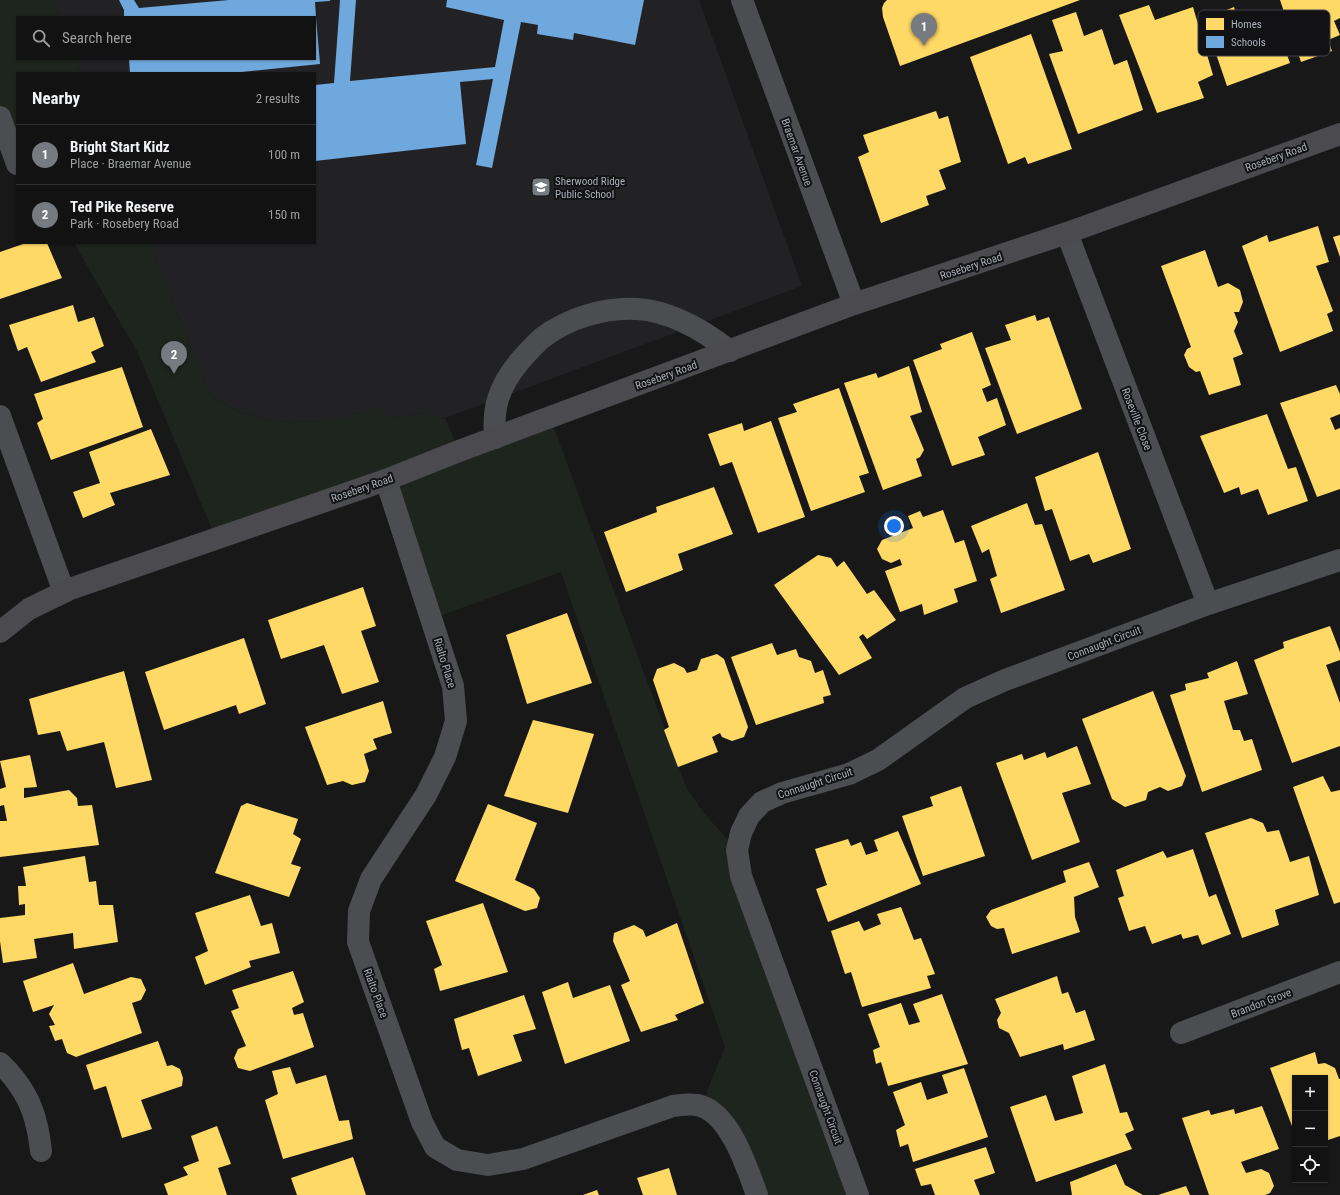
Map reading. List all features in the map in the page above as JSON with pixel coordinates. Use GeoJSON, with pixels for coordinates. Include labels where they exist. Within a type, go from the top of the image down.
{"type":"FeatureCollection","features":[{"type":"Feature","properties":{"kind":"street","name":"Braemar Avenue"},"geometry":{"type":"LineString","coordinates":[[742,0],[854,304]]}},
{"type":"Feature","properties":{"kind":"street"},"geometry":{"type":"LineString","coordinates":[[0,117],[16,161]]}},
{"type":"Feature","properties":{"kind":"street","name":"Rosebery Road"},"geometry":{"type":"LineString","coordinates":[[0,632],[28,609],[70,589],[386,480],[854,304],[1067,234],[1340,134]]}},
{"type":"Feature","properties":{"kind":"street","name":"Roseville Close"},"geometry":{"type":"LineString","coordinates":[[1067,234],[1208,604]]}},
{"type":"Feature","properties":{"kind":"street"},"geometry":{"type":"LineString","coordinates":[[495,438],[495,415],[498,398],[503,386],[513,370],[542,338],[576,320],[594,314],[616,310],[637,309],[659,313],[677,319],[710,335],[730,351]]}},
{"type":"Feature","properties":{"kind":"street"},"geometry":{"type":"LineString","coordinates":[[0,416],[64,592]]}},
{"type":"Feature","properties":{"kind":"street","name":"Rialto Place"},"geometry":{"type":"LineString","coordinates":[[386,480],[453,686],[456,721],[445,758],[426,795],[371,880],[359,911],[358,942],[422,1122],[436,1147],[457,1160],[488,1165],[523,1159],[673,1106],[701,1106],[714,1114],[726,1127],[736,1142],[757,1195]]}},
{"type":"Feature","properties":{"kind":"street","name":"Connaught Circuit"},"geometry":{"type":"LineString","coordinates":[[858,1195],[741,876],[737,850],[741,833],[749,816],[762,802],[775,796],[849,774],[878,760],[966,698],[1006,680],[1208,604],[1340,560]]}},
{"type":"Feature","properties":{"kind":"street","name":"Brandon Grove"},"geometry":{"type":"LineString","coordinates":[[1181,1033],[1340,972]]}},
{"type":"Feature","properties":{"kind":"street"},"geometry":{"type":"LineString","coordinates":[[0,1063],[10,1072],[28,1099],[38,1127],[41,1151]]}},
{"type":"Feature","properties":{"kind":"shaded area"},"geometry":{"type":"Polygon","coordinates":[[[0,0],[52,0],[59,16],[16,16],[16,60],[75,60],[81,72],[16,72],[16,161],[0,117],[0,0]]]}},
{"type":"Feature","properties":{"kind":"shaded area","name":"Sherwood Ridge Public School"},"geometry":{"type":"Polygon","coordinates":[[[52,0],[699,0],[802,286],[445,418],[420,413],[393,418],[382,412],[364,411],[338,419],[310,422],[276,421],[242,413],[210,396],[149,244],[316,244],[316,72],[81,72],[75,60],[316,60],[316,16],[59,16],[52,0]]]}},
{"type":"Feature","properties":{"kind":"shaded area"},"geometry":{"type":"Polygon","coordinates":[[[75,244],[149,244],[210,396],[242,413],[276,421],[310,422],[338,419],[364,411],[375,410],[393,418],[420,413],[445,418],[459,451],[550,417],[686,787],[703,812],[737,850],[858,1195],[757,1195],[701,1106],[725,1047],[561,572],[431,619],[385,480],[216,539],[138,353],[75,244]]]}},
{"type":"Feature","properties":{"kind":"building: Homes"},"geometry":{"type":"Polygon","coordinates":[[[887,0],[1080,0],[900,66],[883,17],[882,8],[887,0]]]}},
{"type":"Feature","properties":{"kind":"building: Homes"},"geometry":{"type":"Polygon","coordinates":[[[1280,0],[1340,0],[1340,18],[1334,21],[1340,35],[1330,39],[1330,10],[1283,10],[1280,0]]]}},
{"type":"Feature","properties":{"kind":"building: Homes"},"geometry":{"type":"Polygon","coordinates":[[[1149,5],[1155,20],[1193,7],[1198,24],[1198,56],[1207,56],[1213,75],[1198,82],[1204,98],[1157,113],[1119,15],[1149,5]]]}},
{"type":"Feature","properties":{"kind":"building: Homes"},"geometry":{"type":"Polygon","coordinates":[[[1234,7],[1235,10],[1226,10],[1234,7]]]}},
{"type":"Feature","properties":{"kind":"building: Homes"},"geometry":{"type":"Polygon","coordinates":[[[1076,12],[1084,36],[1102,29],[1114,65],[1127,60],[1143,110],[1078,134],[1049,54],[1063,51],[1052,20],[1076,12]]]}},
{"type":"Feature","properties":{"kind":"building: Homes"},"geometry":{"type":"Polygon","coordinates":[[[1031,34],[1072,149],[1028,164],[1025,157],[1008,164],[970,57],[1031,34]]]}},
{"type":"Feature","properties":{"kind":"building: Homes"},"geometry":{"type":"Polygon","coordinates":[[[1217,56],[1287,56],[1290,63],[1227,86],[1217,56]]]}},
{"type":"Feature","properties":{"kind":"building: Homes"},"geometry":{"type":"Polygon","coordinates":[[[1299,56],[1318,56],[1301,62],[1299,56]]]}},
{"type":"Feature","properties":{"kind":"building: Homes"},"geometry":{"type":"Polygon","coordinates":[[[936,111],[939,119],[948,116],[961,162],[939,170],[946,189],[926,196],[929,205],[881,223],[858,157],[869,152],[863,135],[936,111]]]}},
{"type":"Feature","properties":{"kind":"building: Homes"},"geometry":{"type":"Polygon","coordinates":[[[1318,226],[1329,262],[1316,266],[1333,311],[1327,314],[1333,331],[1280,352],[1242,246],[1267,235],[1269,242],[1318,226]]]}},
{"type":"Feature","properties":{"kind":"building: Homes"},"geometry":{"type":"Polygon","coordinates":[[[1340,235],[1340,257],[1333,237],[1340,235]]]}},
{"type":"Feature","properties":{"kind":"building: Homes"},"geometry":{"type":"Polygon","coordinates":[[[23,244],[47,244],[62,278],[0,299],[0,252],[23,244]]]}},
{"type":"Feature","properties":{"kind":"building: Homes"},"geometry":{"type":"Polygon","coordinates":[[[1205,250],[1218,287],[1228,283],[1240,290],[1243,302],[1239,312],[1234,312],[1238,322],[1234,331],[1243,354],[1233,358],[1241,385],[1209,395],[1200,371],[1196,372],[1189,367],[1184,355],[1187,349],[1191,347],[1161,266],[1205,250]]]}},
{"type":"Feature","properties":{"kind":"building: Homes"},"geometry":{"type":"Polygon","coordinates":[[[73,305],[78,322],[94,317],[104,346],[91,352],[96,362],[41,382],[27,347],[18,351],[9,325],[73,305]]]}},
{"type":"Feature","properties":{"kind":"building: Homes"},"geometry":{"type":"Polygon","coordinates":[[[1035,315],[1037,321],[1049,317],[1082,409],[1017,434],[985,348],[1011,340],[1005,325],[1035,315]]]}},
{"type":"Feature","properties":{"kind":"building: Homes"},"geometry":{"type":"Polygon","coordinates":[[[972,332],[991,385],[982,389],[987,402],[997,398],[1006,425],[978,437],[985,455],[952,466],[913,360],[942,349],[940,344],[972,332]]]}},
{"type":"Feature","properties":{"kind":"building: Homes"},"geometry":{"type":"Polygon","coordinates":[[[909,366],[922,412],[910,416],[924,450],[920,457],[916,459],[922,476],[883,490],[844,383],[876,373],[878,378],[909,366]]]}},
{"type":"Feature","properties":{"kind":"building: Homes"},"geometry":{"type":"Polygon","coordinates":[[[122,367],[143,427],[51,460],[37,423],[43,419],[34,394],[122,367]]]}},
{"type":"Feature","properties":{"kind":"building: Homes"},"geometry":{"type":"Polygon","coordinates":[[[1336,385],[1340,394],[1340,414],[1330,418],[1335,430],[1340,428],[1340,489],[1317,497],[1280,403],[1336,385]]]}},
{"type":"Feature","properties":{"kind":"building: Homes"},"geometry":{"type":"Polygon","coordinates":[[[839,388],[869,473],[859,476],[865,492],[811,511],[778,418],[797,412],[793,404],[839,388]]]}},
{"type":"Feature","properties":{"kind":"building: Homes"},"geometry":{"type":"Polygon","coordinates":[[[1267,414],[1288,469],[1296,467],[1308,501],[1268,515],[1258,489],[1241,495],[1239,487],[1224,493],[1200,436],[1267,414]]]}},
{"type":"Feature","properties":{"kind":"building: Homes"},"geometry":{"type":"Polygon","coordinates":[[[771,421],[805,517],[758,533],[732,462],[720,466],[708,434],[742,423],[744,431],[771,421]]]}},
{"type":"Feature","properties":{"kind":"building: Homes"},"geometry":{"type":"Polygon","coordinates":[[[151,429],[170,475],[110,493],[115,505],[83,518],[73,492],[100,483],[89,452],[151,429]]]}},
{"type":"Feature","properties":{"kind":"building: Homes"},"geometry":{"type":"Polygon","coordinates":[[[1098,452],[1131,549],[1093,563],[1089,554],[1070,561],[1052,509],[1045,511],[1035,477],[1098,452]]]}},
{"type":"Feature","properties":{"kind":"building: Homes"},"geometry":{"type":"Polygon","coordinates":[[[714,487],[733,534],[678,554],[683,570],[626,592],[604,532],[657,512],[656,507],[714,487]]]}},
{"type":"Feature","properties":{"kind":"building: Homes"},"geometry":{"type":"Polygon","coordinates":[[[1027,503],[1035,525],[1042,524],[1065,590],[1001,613],[990,579],[997,576],[989,549],[982,553],[971,526],[1027,503]]]}},
{"type":"Feature","properties":{"kind":"building: Homes"},"geometry":{"type":"Polygon","coordinates":[[[943,510],[955,543],[964,540],[977,581],[954,589],[958,602],[924,615],[922,604],[900,612],[885,571],[902,565],[900,559],[891,563],[882,559],[877,549],[882,540],[913,528],[908,516],[920,511],[923,517],[943,510]]]}},
{"type":"Feature","properties":{"kind":"building: Homes"},"geometry":{"type":"Polygon","coordinates":[[[818,555],[831,558],[837,567],[844,561],[867,594],[874,590],[896,620],[867,639],[863,634],[859,637],[872,658],[839,675],[774,585],[818,555]]]}},
{"type":"Feature","properties":{"kind":"building: Homes"},"geometry":{"type":"Polygon","coordinates":[[[363,587],[376,626],[361,631],[379,682],[342,694],[324,645],[281,659],[268,620],[363,587]]]}},
{"type":"Feature","properties":{"kind":"building: Homes"},"geometry":{"type":"Polygon","coordinates":[[[567,613],[592,683],[527,704],[506,635],[567,613]]]}},
{"type":"Feature","properties":{"kind":"building: Homes"},"geometry":{"type":"Polygon","coordinates":[[[1330,626],[1340,652],[1340,660],[1326,665],[1340,703],[1340,746],[1292,763],[1254,660],[1284,648],[1283,642],[1330,626]]]}},
{"type":"Feature","properties":{"kind":"building: Homes"},"geometry":{"type":"Polygon","coordinates":[[[244,638],[266,704],[239,714],[236,705],[164,730],[145,672],[244,638]]]}},
{"type":"Feature","properties":{"kind":"building: Homes"},"geometry":{"type":"Polygon","coordinates":[[[772,643],[777,655],[796,649],[799,657],[811,661],[815,673],[823,670],[831,695],[823,697],[824,703],[756,725],[731,657],[772,643]]]}},
{"type":"Feature","properties":{"kind":"building: Homes"},"geometry":{"type":"Polygon","coordinates":[[[717,654],[724,659],[748,727],[744,737],[732,741],[722,737],[720,733],[712,737],[718,752],[678,767],[664,730],[669,727],[653,680],[657,669],[674,663],[684,668],[687,673],[697,670],[701,659],[717,654]]]}},
{"type":"Feature","properties":{"kind":"building: Homes"},"geometry":{"type":"Polygon","coordinates":[[[1237,661],[1248,694],[1224,701],[1233,730],[1240,730],[1244,741],[1252,739],[1262,770],[1202,792],[1170,695],[1186,690],[1185,684],[1209,678],[1207,673],[1237,661]]]}},
{"type":"Feature","properties":{"kind":"building: Homes"},"geometry":{"type":"Polygon","coordinates":[[[124,671],[152,780],[116,788],[104,742],[67,751],[60,731],[38,735],[29,699],[124,671]]]}},
{"type":"Feature","properties":{"kind":"building: Homes"},"geometry":{"type":"Polygon","coordinates":[[[1153,691],[1186,776],[1182,786],[1168,791],[1160,787],[1148,792],[1146,800],[1125,807],[1112,799],[1082,719],[1153,691]]]}},
{"type":"Feature","properties":{"kind":"building: Homes"},"geometry":{"type":"Polygon","coordinates":[[[383,701],[392,733],[373,739],[377,749],[364,754],[369,771],[365,782],[352,785],[343,781],[327,785],[305,727],[383,701]]]}},
{"type":"Feature","properties":{"kind":"building: Homes"},"geometry":{"type":"Polygon","coordinates":[[[533,720],[594,734],[568,813],[504,796],[533,720]]]}},
{"type":"Feature","properties":{"kind":"building: Homes"},"geometry":{"type":"Polygon","coordinates":[[[1077,746],[1091,784],[1062,793],[1080,842],[1032,860],[996,763],[1022,754],[1024,760],[1045,752],[1047,758],[1077,746]]]}},
{"type":"Feature","properties":{"kind":"building: Homes"},"geometry":{"type":"Polygon","coordinates":[[[30,755],[37,787],[24,788],[24,798],[69,790],[77,798],[78,806],[92,805],[99,845],[0,857],[0,821],[7,821],[4,805],[0,806],[0,789],[6,787],[0,761],[30,755]]]}},
{"type":"Feature","properties":{"kind":"building: Homes"},"geometry":{"type":"Polygon","coordinates":[[[1323,776],[1331,792],[1340,790],[1340,902],[1334,904],[1293,787],[1323,776]]]}},
{"type":"Feature","properties":{"kind":"building: Homes"},"geometry":{"type":"Polygon","coordinates":[[[961,786],[985,856],[923,876],[902,816],[933,806],[930,797],[961,786]]]}},
{"type":"Feature","properties":{"kind":"building: Homes"},"geometry":{"type":"Polygon","coordinates":[[[247,803],[298,819],[293,834],[301,839],[291,864],[301,867],[289,897],[215,873],[241,806],[247,803]]]}},
{"type":"Feature","properties":{"kind":"building: Homes"},"geometry":{"type":"Polygon","coordinates":[[[488,804],[537,823],[515,880],[534,889],[540,898],[537,908],[525,911],[455,881],[488,804]]]}},
{"type":"Feature","properties":{"kind":"building: Homes"},"geometry":{"type":"Polygon","coordinates":[[[1251,818],[1263,823],[1267,832],[1279,830],[1290,862],[1309,856],[1319,895],[1275,910],[1279,925],[1242,938],[1205,833],[1251,818]]]}},
{"type":"Feature","properties":{"kind":"building: Homes"},"geometry":{"type":"Polygon","coordinates":[[[898,831],[921,884],[828,922],[816,889],[827,885],[815,849],[848,839],[851,846],[861,842],[866,855],[878,851],[874,840],[898,831]]]}},
{"type":"Feature","properties":{"kind":"building: Homes"},"geometry":{"type":"Polygon","coordinates":[[[1193,849],[1209,897],[1216,894],[1231,934],[1202,945],[1198,935],[1183,939],[1181,934],[1152,944],[1145,926],[1129,931],[1118,898],[1124,896],[1116,870],[1163,851],[1167,858],[1193,849]]]}},
{"type":"Feature","properties":{"kind":"building: Homes"},"geometry":{"type":"Polygon","coordinates":[[[85,856],[89,882],[96,881],[99,905],[113,905],[118,942],[74,949],[73,933],[34,939],[37,958],[3,963],[0,941],[0,918],[25,915],[25,904],[19,905],[18,886],[26,886],[23,867],[85,856]]]}},
{"type":"Feature","properties":{"kind":"building: Homes"},"geometry":{"type":"Polygon","coordinates":[[[1089,862],[1099,887],[1074,897],[1075,917],[1080,932],[1012,954],[1004,928],[997,929],[991,926],[986,917],[991,910],[1066,882],[1063,871],[1089,862]]]}},
{"type":"Feature","properties":{"kind":"building: Homes"},"geometry":{"type":"Polygon","coordinates":[[[250,895],[261,926],[272,923],[280,953],[249,961],[251,967],[205,985],[195,957],[208,951],[195,913],[250,895]]]}},
{"type":"Feature","properties":{"kind":"building: Homes"},"geometry":{"type":"Polygon","coordinates":[[[483,903],[508,972],[440,991],[434,969],[442,965],[426,921],[483,903]]]}},
{"type":"Feature","properties":{"kind":"building: Homes"},"geometry":{"type":"Polygon","coordinates":[[[901,907],[914,940],[921,938],[935,974],[927,976],[931,988],[862,1007],[851,972],[845,974],[831,931],[859,921],[864,931],[881,924],[877,914],[901,907]]]}},
{"type":"Feature","properties":{"kind":"building: Homes"},"geometry":{"type":"Polygon","coordinates":[[[677,923],[704,1003],[675,1015],[678,1020],[641,1032],[621,985],[630,981],[613,941],[614,933],[634,925],[643,930],[646,937],[677,923]]]}},
{"type":"Feature","properties":{"kind":"building: Homes"},"geometry":{"type":"Polygon","coordinates":[[[73,963],[84,994],[131,977],[141,979],[146,990],[141,1000],[132,1003],[142,1033],[76,1057],[67,1053],[62,1039],[55,1041],[49,1026],[55,1025],[49,1014],[54,1005],[33,1012],[23,981],[73,963]]]}},
{"type":"Feature","properties":{"kind":"building: Homes"},"geometry":{"type":"Polygon","coordinates":[[[293,971],[304,1002],[292,1008],[294,1015],[303,1013],[314,1047],[250,1071],[238,1068],[234,1058],[238,1049],[246,1046],[231,1011],[239,1008],[232,990],[293,971]]]}},
{"type":"Feature","properties":{"kind":"building: Homes"},"geometry":{"type":"Polygon","coordinates":[[[1057,976],[1062,994],[1068,992],[1076,1013],[1085,1010],[1095,1040],[1064,1050],[1063,1044],[1020,1057],[1009,1033],[999,1028],[997,1020],[1001,1013],[995,999],[1057,976]]]}},
{"type":"Feature","properties":{"kind":"building: Homes"},"geometry":{"type":"Polygon","coordinates":[[[568,982],[573,998],[610,985],[630,1041],[565,1064],[542,992],[568,982]]]}},
{"type":"Feature","properties":{"kind":"building: Homes"},"geometry":{"type":"Polygon","coordinates":[[[942,994],[968,1064],[888,1086],[881,1062],[876,1064],[873,1050],[880,1047],[868,1014],[901,1003],[909,1025],[920,1022],[913,1004],[942,994]]]}},
{"type":"Feature","properties":{"kind":"building: Homes"},"geometry":{"type":"Polygon","coordinates":[[[524,995],[536,1029],[513,1035],[522,1061],[478,1076],[469,1048],[462,1050],[454,1019],[524,995]]]}},
{"type":"Feature","properties":{"kind":"building: Homes"},"geometry":{"type":"Polygon","coordinates":[[[158,1041],[167,1066],[172,1065],[180,1069],[183,1078],[182,1086],[141,1100],[152,1129],[122,1138],[106,1086],[94,1090],[86,1065],[158,1041]]]}},
{"type":"Feature","properties":{"kind":"building: Homes"},"geometry":{"type":"Polygon","coordinates":[[[1315,1052],[1318,1064],[1325,1063],[1335,1068],[1340,1079],[1340,1136],[1328,1140],[1328,1075],[1292,1075],[1292,1126],[1270,1068],[1315,1052]]]}},
{"type":"Feature","properties":{"kind":"building: Homes"},"geometry":{"type":"Polygon","coordinates":[[[1105,1064],[1120,1113],[1127,1112],[1134,1130],[1125,1134],[1132,1149],[1036,1182],[1010,1107],[1046,1095],[1055,1121],[1083,1113],[1072,1076],[1105,1064]]]}},
{"type":"Feature","properties":{"kind":"building: Homes"},"geometry":{"type":"Polygon","coordinates":[[[290,1067],[296,1084],[326,1075],[339,1121],[349,1120],[353,1139],[283,1159],[265,1100],[278,1094],[272,1071],[290,1067]]]}},
{"type":"Feature","properties":{"kind":"building: Homes"},"geometry":{"type":"Polygon","coordinates":[[[964,1068],[988,1137],[913,1162],[908,1144],[900,1147],[896,1130],[905,1125],[893,1092],[921,1082],[927,1100],[948,1093],[942,1075],[964,1068]]]}},
{"type":"Feature","properties":{"kind":"building: Homes"},"geometry":{"type":"Polygon","coordinates":[[[1262,1106],[1279,1149],[1241,1162],[1246,1173],[1261,1169],[1269,1173],[1274,1186],[1270,1193],[1265,1195],[1209,1195],[1182,1118],[1209,1110],[1211,1115],[1234,1109],[1235,1114],[1262,1106]]]}},
{"type":"Feature","properties":{"kind":"building: Homes"},"geometry":{"type":"Polygon","coordinates":[[[217,1126],[231,1164],[218,1168],[227,1195],[168,1195],[164,1184],[188,1175],[183,1167],[199,1161],[191,1136],[217,1126]]]}},
{"type":"Feature","properties":{"kind":"building: Homes"},"geometry":{"type":"Polygon","coordinates":[[[986,1147],[995,1173],[974,1180],[980,1195],[935,1195],[931,1184],[921,1186],[915,1169],[986,1147]]]}},
{"type":"Feature","properties":{"kind":"building: Homes"},"geometry":{"type":"Polygon","coordinates":[[[353,1157],[366,1195],[297,1195],[291,1178],[353,1157]]]}},
{"type":"Feature","properties":{"kind":"building: Homes"},"geometry":{"type":"Polygon","coordinates":[[[1116,1164],[1125,1185],[1143,1195],[1072,1195],[1070,1182],[1116,1164]]]}},
{"type":"Feature","properties":{"kind":"building: Homes"},"geometry":{"type":"Polygon","coordinates":[[[669,1168],[677,1195],[643,1195],[637,1178],[669,1168]]]}},
{"type":"Feature","properties":{"kind":"building: Homes"},"geometry":{"type":"Polygon","coordinates":[[[1186,1186],[1190,1195],[1158,1195],[1186,1186]]]}},
{"type":"Feature","properties":{"kind":"building: Homes"},"geometry":{"type":"Polygon","coordinates":[[[597,1190],[599,1195],[583,1195],[597,1190]]]}},
{"type":"Feature","properties":{"kind":"building: Schools"},"geometry":{"type":"Polygon","coordinates":[[[119,0],[134,0],[139,8],[229,0],[330,0],[315,2],[316,16],[124,16],[124,10],[119,0]]]}},
{"type":"Feature","properties":{"kind":"building: Schools"},"geometry":{"type":"Polygon","coordinates":[[[340,0],[356,0],[350,81],[495,67],[504,20],[446,7],[447,0],[644,0],[635,45],[574,33],[573,40],[537,34],[538,25],[521,22],[492,168],[476,165],[493,79],[460,82],[466,144],[316,161],[316,85],[334,83],[340,0]]]}},
{"type":"Feature","properties":{"kind":"building: Schools"},"geometry":{"type":"Polygon","coordinates":[[[316,17],[320,64],[242,72],[130,72],[129,60],[316,60],[316,17]]]}},
{"type":"Feature","properties":{"kind":"place","name":"Bright Start Kidz"},"geometry":{"type":"Point","coordinates":[924,46]}},
{"type":"Feature","properties":{"kind":"place","name":"Sherwood Ridge Public School"},"geometry":{"type":"Point","coordinates":[541,187]}},
{"type":"Feature","properties":{"kind":"place","name":"Ted Pike Reserve"},"geometry":{"type":"Point","coordinates":[174,374]}}]}
